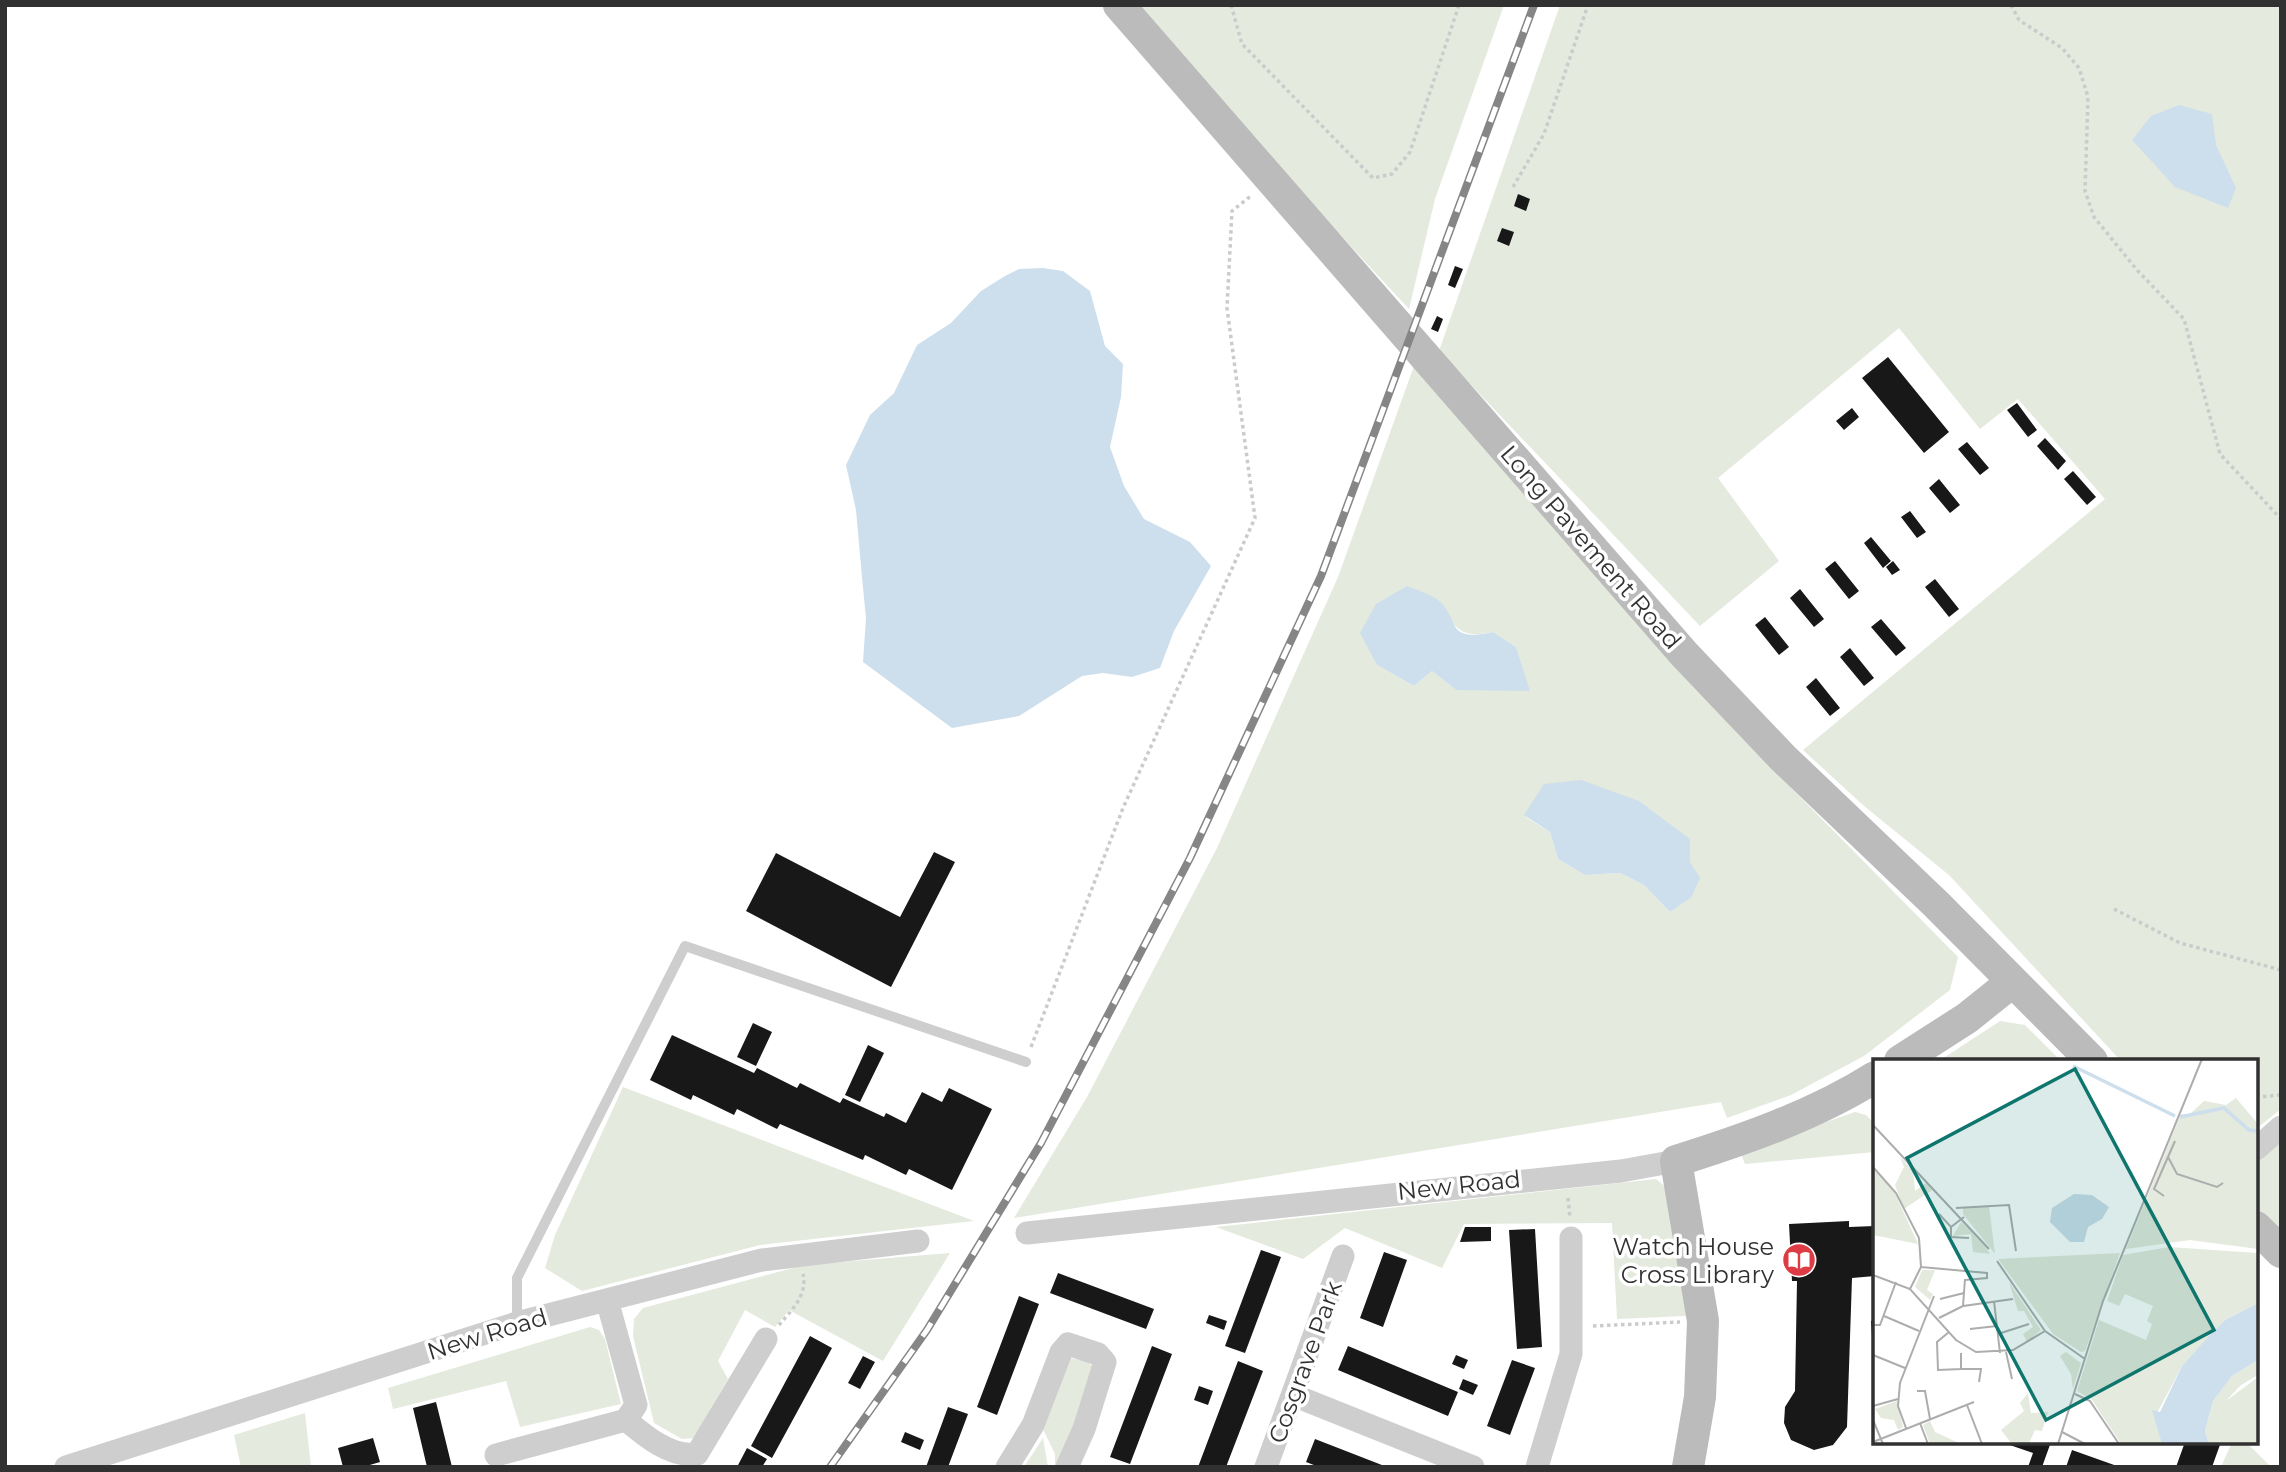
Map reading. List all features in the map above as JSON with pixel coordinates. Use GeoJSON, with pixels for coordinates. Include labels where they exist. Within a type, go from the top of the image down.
{"type":"FeatureCollection","features":[{"type":"Feature","properties":{"kind":"main road","name":"Long Pavement Road"},"geometry":{"type":"LineString","coordinates":[[1119,5],[1269,181],[1684,654],[1783,758],[2090,1059]]}},
{"type":"Feature","properties":{"kind":"main road"},"geometry":{"type":"LineString","coordinates":[[1903,1059],[1967,1018],[2012,982]]}},
{"type":"Feature","properties":{"kind":"main road","name":"New Road"},"geometry":{"type":"LineString","coordinates":[[1676,1161],[1723,1146],[1870,1083]]}},
{"type":"Feature","properties":{"kind":"main road"},"geometry":{"type":"LineString","coordinates":[[1676,1161],[1703,1321],[1700,1397],[1689,1467]]}},
{"type":"Feature","properties":{"kind":"main road"},"geometry":{"type":"LineString","coordinates":[[2258,1229],[2281,1252]]}},
{"type":"Feature","properties":{"kind":"street"},"geometry":{"type":"LineString","coordinates":[[2258,1147],[2281,1127]]}},
{"type":"Feature","properties":{"kind":"street","name":"New Road"},"geometry":{"type":"LineString","coordinates":[[1027,1233],[1567,1174],[1620,1171],[1676,1161]]}},
{"type":"Feature","properties":{"kind":"street"},"geometry":{"type":"LineString","coordinates":[[1537,1467],[1568,1372],[1571,1238]]}},
{"type":"Feature","properties":{"kind":"street","name":"New Road"},"geometry":{"type":"LineString","coordinates":[[66,1467],[517,1323],[762,1261],[918,1241]]}},
{"type":"Feature","properties":{"kind":"street","name":"Cosgrave Park"},"geometry":{"type":"LineString","coordinates":[[1266,1467],[1343,1256]]}},
{"type":"Feature","properties":{"kind":"street"},"geometry":{"type":"LineString","coordinates":[[496,1455],[626,1420],[636,1405],[607,1300]]}},
{"type":"Feature","properties":{"kind":"street"},"geometry":{"type":"LineString","coordinates":[[626,1420],[651,1440],[685,1456],[697,1454],[766,1339]]}},
{"type":"Feature","properties":{"kind":"street"},"geometry":{"type":"LineString","coordinates":[[1007,1467],[1033,1425],[1061,1352],[1068,1344],[1098,1354],[1105,1362],[1084,1429],[1067,1467]]}},
{"type":"Feature","properties":{"kind":"street"},"geometry":{"type":"LineString","coordinates":[[1293,1395],[1473,1467]]}},
{"type":"Feature","properties":{"kind":"lane"},"geometry":{"type":"LineString","coordinates":[[517,1323],[517,1278],[685,946],[1026,1062]]}},
{"type":"Feature","properties":{"kind":"path"},"geometry":{"type":"LineString","coordinates":[[1231,5],[1242,44],[1373,178],[1392,174],[1410,152],[1459,5]]}},
{"type":"Feature","properties":{"kind":"path"},"geometry":{"type":"LineString","coordinates":[[1513,187],[1544,134],[1588,5]]}},
{"type":"Feature","properties":{"kind":"path"},"geometry":{"type":"LineString","coordinates":[[2011,5],[2019,20],[2062,48],[2079,68],[2088,97],[2085,191],[2094,217],[2137,270],[2184,319],[2220,454],[2281,519]]}},
{"type":"Feature","properties":{"kind":"path"},"geometry":{"type":"LineString","coordinates":[[1026,1062],[1124,808],[1255,518],[1227,308],[1232,211],[1269,181]]}},
{"type":"Feature","properties":{"kind":"path"},"geometry":{"type":"LineString","coordinates":[[2114,909],[2180,943],[2281,970]]}},
{"type":"Feature","properties":{"kind":"path"},"geometry":{"type":"LineString","coordinates":[[2258,1097],[2281,1095]]}},
{"type":"Feature","properties":{"kind":"path"},"geometry":{"type":"LineString","coordinates":[[1567,1174],[1571,1238]]}},
{"type":"Feature","properties":{"kind":"path"},"geometry":{"type":"LineString","coordinates":[[766,1339],[797,1305],[805,1283],[799,1255]]}},
{"type":"Feature","properties":{"kind":"path"},"geometry":{"type":"LineString","coordinates":[[1570,1327],[1703,1321]]}},
{"type":"Feature","properties":{"kind":"shaded area"},"geometry":{"type":"Polygon","coordinates":[[[1135,5],[1504,5],[1435,199],[1409,309],[1228,114],[1135,5]]]}},
{"type":"Feature","properties":{"kind":"shaded area"},"geometry":{"type":"Polygon","coordinates":[[[1560,5],[2281,5],[2281,1109],[2258,1127],[2258,1059],[2119,1059],[1949,875],[1864,806],[1803,750],[2105,499],[2018,399],[1980,429],[1899,328],[1718,478],[1779,561],[1700,626],[1439,351],[1560,5]]]}},
{"type":"Feature","properties":{"kind":"shaded area"},"geometry":{"type":"Polygon","coordinates":[[[1414,366],[1740,736],[1958,957],[1950,990],[1864,1056],[1791,1095],[1727,1118],[1721,1102],[1014,1218],[1087,1097],[1217,848],[1338,577],[1414,366]],[[1439,601],[1377,665],[1414,686],[1432,671],[1456,690],[1521,665],[1516,647],[1493,632],[1472,634],[1459,629],[1439,601]],[[1524,816],[1550,832],[1558,859],[1585,875],[1620,873],[1644,885],[1670,912],[1691,898],[1524,816]]]}},
{"type":"Feature","properties":{"kind":"shaded area"},"geometry":{"type":"Polygon","coordinates":[[[2000,1021],[2025,1025],[2059,1059],[1942,1059],[2000,1021]]]}},
{"type":"Feature","properties":{"kind":"shaded area"},"geometry":{"type":"Polygon","coordinates":[[[623,1087],[974,1221],[760,1245],[582,1291],[545,1268],[555,1235],[623,1087]]]}},
{"type":"Feature","properties":{"kind":"shaded area"},"geometry":{"type":"Polygon","coordinates":[[[1855,1112],[1866,1115],[1873,1122],[1873,1152],[1745,1164],[1740,1152],[1855,1112]]]}},
{"type":"Feature","properties":{"kind":"shaded area"},"geometry":{"type":"Polygon","coordinates":[[[2281,1141],[2281,1235],[2258,1211],[2258,1161],[2281,1141]]]}},
{"type":"Feature","properties":{"kind":"shaded area"},"geometry":{"type":"Polygon","coordinates":[[[1656,1179],[1674,1194],[1688,1278],[1686,1316],[1617,1319],[1612,1223],[1464,1224],[1442,1268],[1345,1228],[1303,1259],[1216,1227],[1656,1179]]]}},
{"type":"Feature","properties":{"kind":"shaded area"},"geometry":{"type":"Polygon","coordinates":[[[950,1253],[883,1361],[789,1310],[775,1327],[745,1310],[718,1361],[728,1379],[694,1438],[682,1439],[654,1423],[633,1336],[634,1319],[643,1308],[804,1265],[950,1253]]]}},
{"type":"Feature","properties":{"kind":"shaded area"},"geometry":{"type":"Polygon","coordinates":[[[590,1327],[599,1330],[605,1339],[621,1404],[520,1427],[506,1381],[393,1409],[388,1388],[590,1327]]]}},
{"type":"Feature","properties":{"kind":"shaded area"},"geometry":{"type":"Polygon","coordinates":[[[1069,1358],[1086,1361],[1095,1368],[1058,1467],[1055,1467],[1055,1454],[1042,1427],[1069,1358]]]}},
{"type":"Feature","properties":{"kind":"shaded area"},"geometry":{"type":"Polygon","coordinates":[[[305,1413],[311,1467],[241,1467],[234,1435],[305,1413]]]}},
{"type":"Feature","properties":{"kind":"shaded area"},"geometry":{"type":"Polygon","coordinates":[[[1043,1438],[1048,1467],[1024,1467],[1043,1438]]]}},
{"type":"Feature","properties":{"kind":"shaded area"},"geometry":{"type":"Polygon","coordinates":[[[2231,1444],[2248,1444],[2271,1467],[2221,1467],[2231,1444]]]}},
{"type":"Feature","properties":{"kind":"water"},"geometry":{"type":"Polygon","coordinates":[[[2179,105],[2212,114],[2216,145],[2236,188],[2228,208],[2175,187],[2132,140],[2151,116],[2179,105]]]}},
{"type":"Feature","properties":{"kind":"water"},"geometry":{"type":"Polygon","coordinates":[[[1019,269],[1063,271],[1090,291],[1105,346],[1123,364],[1121,397],[1110,447],[1124,486],[1144,519],[1190,542],[1211,566],[1174,631],[1160,668],[1132,677],[1103,673],[1082,676],[1019,716],[952,728],[863,662],[866,618],[856,510],[846,465],[870,415],[894,393],[917,345],[951,323],[981,291],[1005,276],[1019,269]]]}},
{"type":"Feature","properties":{"kind":"water"},"geometry":{"type":"Polygon","coordinates":[[[1407,586],[1438,600],[1460,631],[1477,635],[1493,632],[1516,647],[1530,691],[1456,690],[1432,671],[1414,686],[1377,665],[1360,633],[1376,604],[1407,586]]]}},
{"type":"Feature","properties":{"kind":"water"},"geometry":{"type":"Polygon","coordinates":[[[1581,780],[1639,801],[1690,839],[1690,862],[1700,878],[1691,898],[1670,912],[1644,885],[1620,873],[1585,875],[1558,859],[1550,832],[1524,815],[1544,784],[1581,780]]]}},
{"type":"Feature","properties":{"kind":"building"},"geometry":{"type":"Polygon","coordinates":[[[1518,194],[1530,199],[1526,211],[1514,206],[1518,194]]]}},
{"type":"Feature","properties":{"kind":"building"},"geometry":{"type":"Polygon","coordinates":[[[1502,228],[1514,232],[1509,246],[1497,241],[1502,228]]]}},
{"type":"Feature","properties":{"kind":"building"},"geometry":{"type":"Polygon","coordinates":[[[1455,266],[1463,269],[1455,288],[1448,285],[1455,266]]]}},
{"type":"Feature","properties":{"kind":"building"},"geometry":{"type":"Polygon","coordinates":[[[1437,316],[1443,319],[1438,332],[1431,329],[1437,316]]]}},
{"type":"Feature","properties":{"kind":"building"},"geometry":{"type":"Polygon","coordinates":[[[1888,357],[1949,432],[1924,453],[1862,378],[1888,357]]]}},
{"type":"Feature","properties":{"kind":"building"},"geometry":{"type":"Polygon","coordinates":[[[2017,403],[2037,430],[2028,437],[2007,410],[2017,403]]]}},
{"type":"Feature","properties":{"kind":"building"},"geometry":{"type":"Polygon","coordinates":[[[1852,408],[1859,417],[1844,430],[1836,421],[1852,408]]]}},
{"type":"Feature","properties":{"kind":"building"},"geometry":{"type":"Polygon","coordinates":[[[2045,438],[2066,461],[2058,470],[2037,446],[2045,438]]]}},
{"type":"Feature","properties":{"kind":"building"},"geometry":{"type":"Polygon","coordinates":[[[1967,442],[1989,468],[1980,475],[1958,449],[1967,442]]]}},
{"type":"Feature","properties":{"kind":"building"},"geometry":{"type":"Polygon","coordinates":[[[2073,471],[2096,497],[2087,505],[2064,479],[2073,471]]]}},
{"type":"Feature","properties":{"kind":"building"},"geometry":{"type":"Polygon","coordinates":[[[1939,479],[1960,505],[1950,513],[1929,488],[1939,479]]]}},
{"type":"Feature","properties":{"kind":"building"},"geometry":{"type":"Polygon","coordinates":[[[1910,511],[1926,532],[1917,538],[1901,517],[1910,511]]]}},
{"type":"Feature","properties":{"kind":"building"},"geometry":{"type":"Polygon","coordinates":[[[1871,537],[1891,561],[1883,568],[1864,543],[1871,537]]]}},
{"type":"Feature","properties":{"kind":"building"},"geometry":{"type":"Polygon","coordinates":[[[1835,561],[1859,591],[1849,599],[1825,569],[1835,561]]]}},
{"type":"Feature","properties":{"kind":"building"},"geometry":{"type":"Polygon","coordinates":[[[1893,561],[1900,570],[1892,575],[1886,567],[1893,561]]]}},
{"type":"Feature","properties":{"kind":"building"},"geometry":{"type":"Polygon","coordinates":[[[1935,579],[1959,609],[1949,617],[1925,587],[1935,579]]]}},
{"type":"Feature","properties":{"kind":"building"},"geometry":{"type":"Polygon","coordinates":[[[1800,589],[1824,619],[1814,627],[1790,598],[1800,589]]]}},
{"type":"Feature","properties":{"kind":"building"},"geometry":{"type":"Polygon","coordinates":[[[1765,617],[1789,647],[1779,655],[1755,625],[1765,617]]]}},
{"type":"Feature","properties":{"kind":"building"},"geometry":{"type":"Polygon","coordinates":[[[1881,619],[1906,648],[1896,656],[1871,627],[1881,619]]]}},
{"type":"Feature","properties":{"kind":"building"},"geometry":{"type":"Polygon","coordinates":[[[1850,648],[1874,678],[1864,686],[1840,657],[1850,648]]]}},
{"type":"Feature","properties":{"kind":"building"},"geometry":{"type":"Polygon","coordinates":[[[1816,678],[1840,708],[1830,716],[1806,687],[1816,678]]]}},
{"type":"Feature","properties":{"kind":"building"},"geometry":{"type":"Polygon","coordinates":[[[934,852],[955,862],[891,987],[746,911],[776,853],[900,917],[934,852]]]}},
{"type":"Feature","properties":{"kind":"building"},"geometry":{"type":"Polygon","coordinates":[[[753,1023],[772,1032],[756,1066],[737,1057],[753,1023]]]}},
{"type":"Feature","properties":{"kind":"building"},"geometry":{"type":"Polygon","coordinates":[[[672,1035],[754,1073],[757,1068],[797,1088],[800,1083],[840,1103],[843,1098],[884,1117],[886,1113],[906,1123],[922,1092],[942,1102],[949,1088],[992,1109],[952,1190],[909,1169],[906,1175],[865,1155],[863,1160],[780,1124],[777,1129],[737,1109],[734,1115],[693,1095],[691,1100],[650,1080],[672,1035]]]}},
{"type":"Feature","properties":{"kind":"building"},"geometry":{"type":"Polygon","coordinates":[[[868,1045],[884,1053],[860,1102],[845,1095],[868,1045]]]}},
{"type":"Feature","properties":{"kind":"building"},"geometry":{"type":"Polygon","coordinates":[[[1849,1221],[1849,1227],[1873,1226],[1873,1276],[1852,1278],[1847,1427],[1833,1445],[1814,1450],[1791,1440],[1784,1423],[1785,1407],[1795,1391],[1797,1281],[1792,1281],[1789,1224],[1849,1221]]]}},
{"type":"Feature","properties":{"kind":"building"},"geometry":{"type":"Polygon","coordinates":[[[1465,1227],[1491,1227],[1491,1241],[1460,1242],[1465,1227]]]}},
{"type":"Feature","properties":{"kind":"building"},"geometry":{"type":"Polygon","coordinates":[[[1535,1229],[1542,1347],[1517,1349],[1509,1230],[1535,1229]]]}},
{"type":"Feature","properties":{"kind":"building"},"geometry":{"type":"Polygon","coordinates":[[[1261,1250],[1281,1257],[1245,1353],[1225,1346],[1261,1250]]]}},
{"type":"Feature","properties":{"kind":"building"},"geometry":{"type":"Polygon","coordinates":[[[1384,1252],[1407,1260],[1383,1327],[1360,1318],[1384,1252]]]}},
{"type":"Feature","properties":{"kind":"building"},"geometry":{"type":"Polygon","coordinates":[[[1058,1273],[1154,1309],[1146,1329],[1050,1293],[1058,1273]]]}},
{"type":"Feature","properties":{"kind":"building"},"geometry":{"type":"Polygon","coordinates":[[[1019,1296],[1039,1304],[997,1415],[977,1407],[1019,1296]]]}},
{"type":"Feature","properties":{"kind":"building"},"geometry":{"type":"Polygon","coordinates":[[[1209,1315],[1227,1321],[1224,1330],[1206,1323],[1209,1315]]]}},
{"type":"Feature","properties":{"kind":"building"},"geometry":{"type":"Polygon","coordinates":[[[810,1336],[832,1348],[772,1458],[751,1446],[810,1336]]]}},
{"type":"Feature","properties":{"kind":"building"},"geometry":{"type":"Polygon","coordinates":[[[1152,1346],[1172,1354],[1130,1464],[1110,1457],[1152,1346]]]}},
{"type":"Feature","properties":{"kind":"building"},"geometry":{"type":"Polygon","coordinates":[[[1348,1346],[1458,1392],[1448,1416],[1338,1370],[1348,1346]]]}},
{"type":"Feature","properties":{"kind":"building"},"geometry":{"type":"Polygon","coordinates":[[[1456,1355],[1468,1360],[1464,1369],[1452,1364],[1456,1355]]]}},
{"type":"Feature","properties":{"kind":"building"},"geometry":{"type":"Polygon","coordinates":[[[863,1356],[875,1362],[860,1389],[848,1383],[863,1356]]]}},
{"type":"Feature","properties":{"kind":"building"},"geometry":{"type":"Polygon","coordinates":[[[1512,1360],[1535,1368],[1510,1435],[1487,1426],[1512,1360]]]}},
{"type":"Feature","properties":{"kind":"building"},"geometry":{"type":"Polygon","coordinates":[[[1238,1361],[1263,1371],[1226,1467],[1198,1467],[1238,1361]]]}},
{"type":"Feature","properties":{"kind":"building"},"geometry":{"type":"Polygon","coordinates":[[[1463,1379],[1478,1385],[1473,1395],[1459,1389],[1463,1379]]]}},
{"type":"Feature","properties":{"kind":"building"},"geometry":{"type":"Polygon","coordinates":[[[1199,1386],[1213,1391],[1208,1405],[1194,1400],[1199,1386]]]}},
{"type":"Feature","properties":{"kind":"building"},"geometry":{"type":"Polygon","coordinates":[[[436,1402],[452,1467],[427,1467],[413,1408],[436,1402]]]}},
{"type":"Feature","properties":{"kind":"building"},"geometry":{"type":"Polygon","coordinates":[[[948,1407],[968,1414],[948,1467],[926,1467],[948,1407]]]}},
{"type":"Feature","properties":{"kind":"building"},"geometry":{"type":"Polygon","coordinates":[[[905,1432],[924,1440],[920,1450],[901,1442],[905,1432]]]}},
{"type":"Feature","properties":{"kind":"building"},"geometry":{"type":"Polygon","coordinates":[[[373,1438],[380,1462],[363,1467],[343,1467],[338,1448],[373,1438]]]}},
{"type":"Feature","properties":{"kind":"building"},"geometry":{"type":"Polygon","coordinates":[[[1315,1439],[1387,1467],[1319,1467],[1306,1462],[1315,1439]]]}},
{"type":"Feature","properties":{"kind":"building"},"geometry":{"type":"Polygon","coordinates":[[[2007,1444],[2050,1444],[2042,1467],[2028,1467],[2033,1453],[2007,1444]]]}},
{"type":"Feature","properties":{"kind":"building"},"geometry":{"type":"Polygon","coordinates":[[[2184,1444],[2220,1444],[2212,1467],[2176,1467],[2184,1444]]]}},
{"type":"Feature","properties":{"kind":"building"},"geometry":{"type":"Polygon","coordinates":[[[747,1448],[767,1459],[762,1467],[737,1467],[747,1448]]]}},
{"type":"Feature","properties":{"kind":"building"},"geometry":{"type":"Polygon","coordinates":[[[2072,1450],[2117,1466],[2117,1467],[2066,1467],[2072,1450]]]}},
{"type":"Feature","properties":{"kind":"railway"},"geometry":{"type":"LineString","coordinates":[[830,1467],[927,1330],[1041,1143],[1190,858],[1321,576],[1534,5]]}},
{"type":"Feature","properties":{"kind":"place","name":"Watch House Cross Library"},"geometry":{"type":"Point","coordinates":[1799,1260]}}]}
